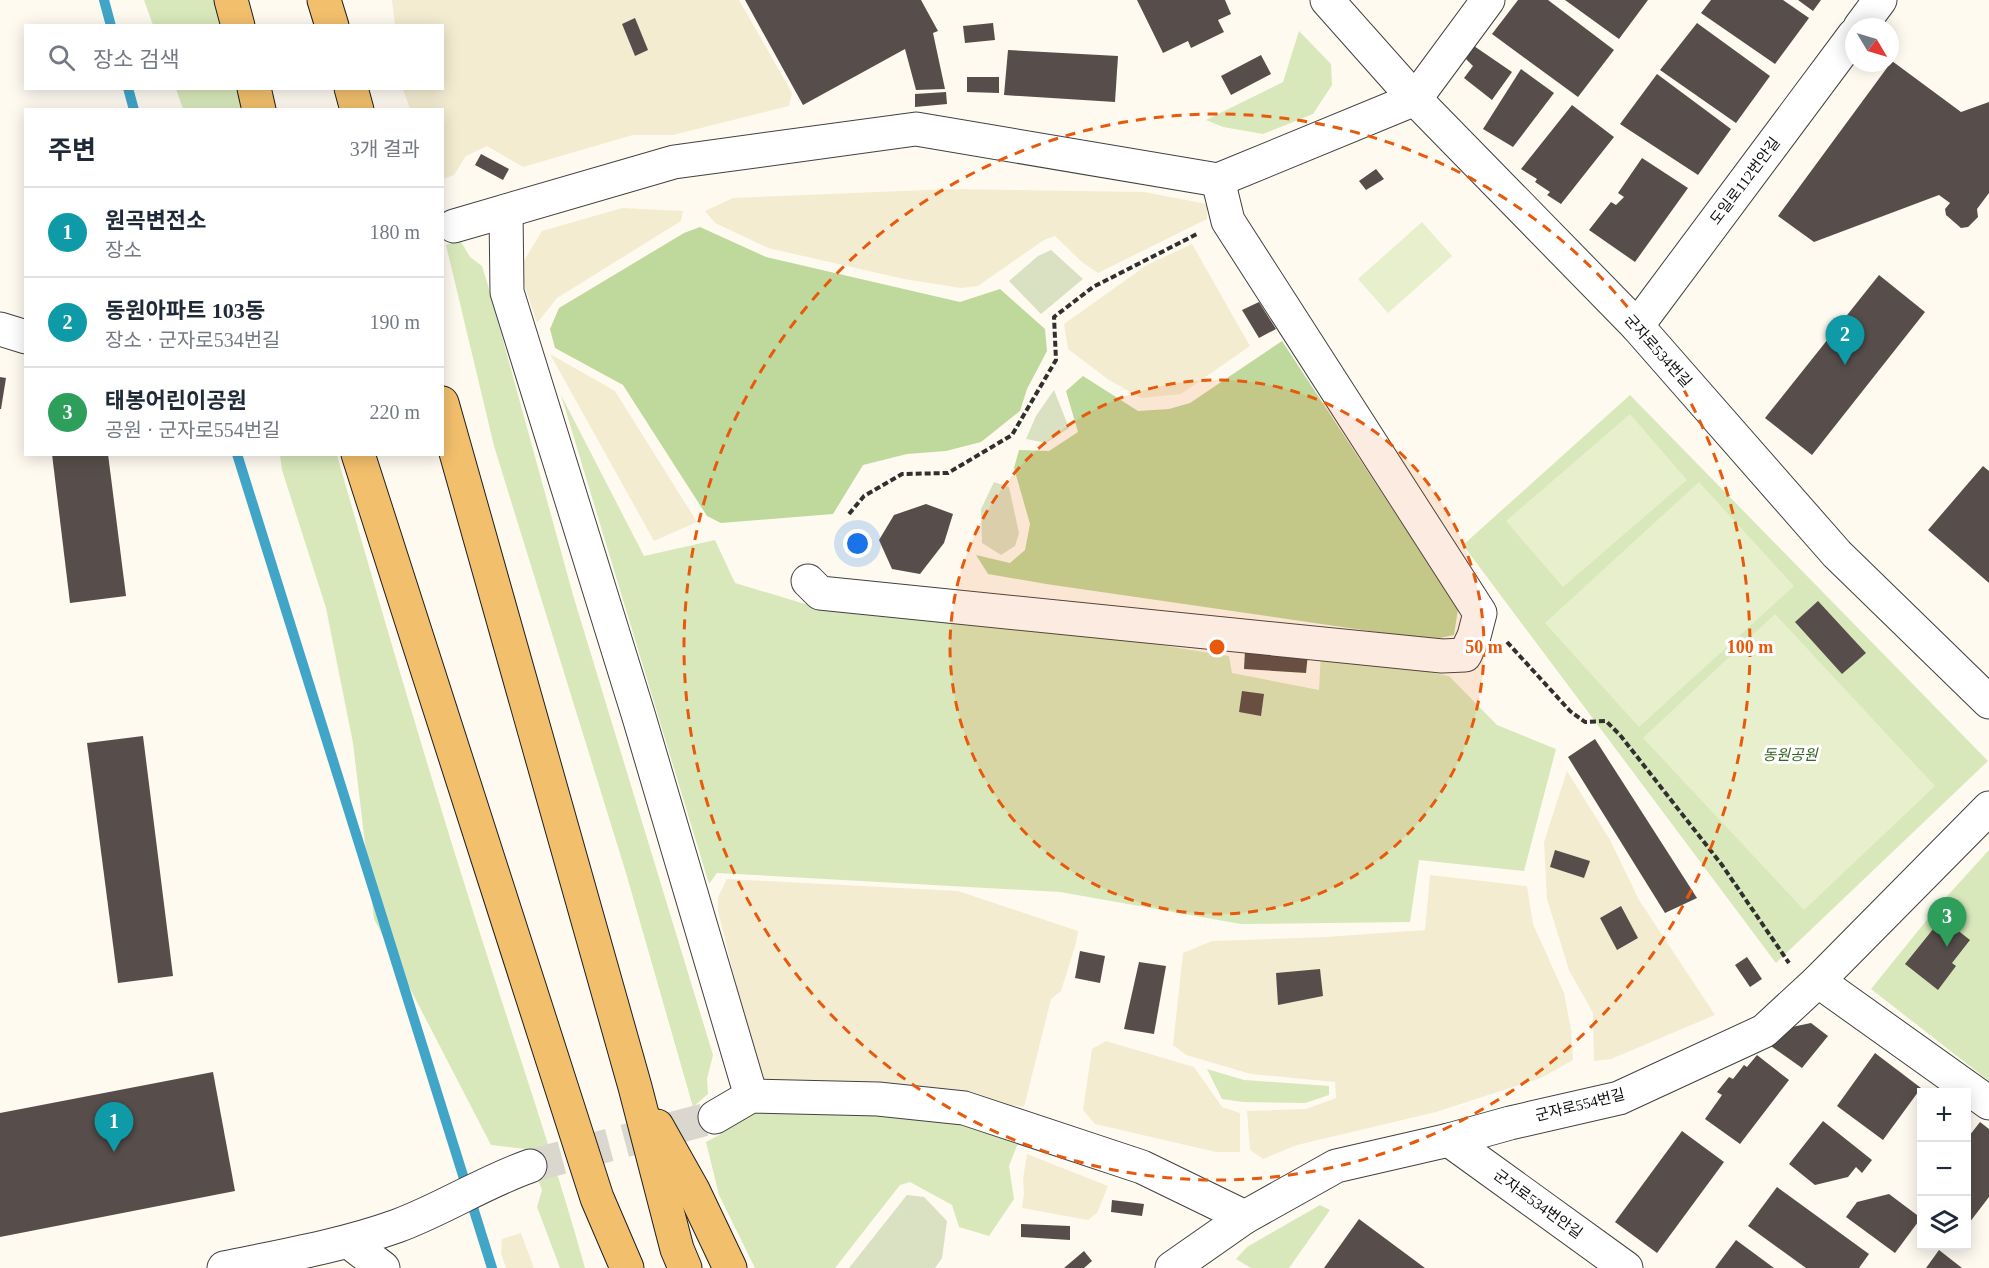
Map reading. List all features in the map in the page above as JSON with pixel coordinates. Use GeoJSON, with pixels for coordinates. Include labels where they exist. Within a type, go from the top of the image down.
{"type":"FeatureCollection","features":[{"type":"Feature","properties":{"kind":"main road"},"geometry":{"type":"LineString","coordinates":[[231,0],[237,24]]}},
{"type":"Feature","properties":{"kind":"main road"},"geometry":{"type":"LineString","coordinates":[[324,0],[331,24]]}},
{"type":"Feature","properties":{"kind":"main road"},"geometry":{"type":"LineString","coordinates":[[254,90],[259,108]]}},
{"type":"Feature","properties":{"kind":"main road"},"geometry":{"type":"LineString","coordinates":[[352,90],[356,108]]}},
{"type":"Feature","properties":{"kind":"main road"},"geometry":{"type":"LineString","coordinates":[[444,409],[635,1087],[677,1249],[685,1268]]}},
{"type":"Feature","properties":{"kind":"main road"},"geometry":{"type":"LineString","coordinates":[[359,456],[597,1198],[627,1268]]}},
{"type":"Feature","properties":{"kind":"main road"},"geometry":{"type":"LineString","coordinates":[[635,1087],[693,1190],[730,1268]]}},
{"type":"Feature","properties":{"kind":"main road"},"geometry":{"type":"LineString","coordinates":[[597,1198],[610,1268]]}},
{"type":"Feature","properties":{"kind":"street","name":"군자로534번길"},"geometry":{"type":"LineString","coordinates":[[1327,0],[1415,99],[1636,326],[1837,554],[1989,702]]}},
{"type":"Feature","properties":{"kind":"street"},"geometry":{"type":"LineString","coordinates":[[454,226],[674,162],[915,129],[1221,193],[1415,99],[1488,0]]}},
{"type":"Feature","properties":{"kind":"street"},"geometry":{"type":"LineString","coordinates":[[1867,18],[1880,0]]}},
{"type":"Feature","properties":{"kind":"street","name":"도일로112번안길"},"geometry":{"type":"LineString","coordinates":[[1636,326],[1845,47]]}},
{"type":"Feature","properties":{"kind":"street"},"geometry":{"type":"LineString","coordinates":[[808,581],[820,593],[1443,656],[1465,655],[1474,636],[1480,613],[1228,221],[1221,193]]}},
{"type":"Feature","properties":{"kind":"street"},"geometry":{"type":"LineString","coordinates":[[506,211],[507,292],[639,717],[750,1096]]}},
{"type":"Feature","properties":{"kind":"street"},"geometry":{"type":"LineString","coordinates":[[0,328],[24,336]]}},
{"type":"Feature","properties":{"kind":"street","name":"군자로554번길"},"geometry":{"type":"LineString","coordinates":[[1172,1268],[1245,1217],[1336,1166],[1619,1098],[1764,1031],[1813,986],[1989,808]]}},
{"type":"Feature","properties":{"kind":"street"},"geometry":{"type":"LineString","coordinates":[[1813,986],[1989,1103]]}},
{"type":"Feature","properties":{"kind":"street"},"geometry":{"type":"LineString","coordinates":[[714,1117],[750,1096],[878,1099],[964,1108],[1142,1167],[1245,1217]]}},
{"type":"Feature","properties":{"kind":"street","name":"군자로534번안길"},"geometry":{"type":"LineString","coordinates":[[1449,1140],[1626,1268]]}},
{"type":"Feature","properties":{"kind":"street"},"geometry":{"type":"LineString","coordinates":[[224,1268],[349,1242],[400,1225],[518,1171]]}},
{"type":"Feature","properties":{"kind":"street"},"geometry":{"type":"LineString","coordinates":[[349,1242],[384,1268]]}},
{"type":"Feature","properties":{"kind":"path"},"geometry":{"type":"LineString","coordinates":[[849,514],[864,496],[902,474],[948,473],[1012,435],[1056,360],[1054,317],[1093,287],[1206,229],[1221,193]]}},
{"type":"Feature","properties":{"kind":"path"},"geometry":{"type":"LineString","coordinates":[[1480,613],[1570,711],[1584,722],[1606,721],[1620,735],[1813,986]]}},
{"type":"Feature","properties":{"kind":"shaded area"},"geometry":{"type":"Polygon","coordinates":[[[392,0],[739,0],[792,93],[789,106],[673,135],[633,135],[523,167],[487,146],[466,156],[454,175],[444,179],[444,108],[410,108],[403,90],[444,90],[444,24],[395,24],[392,0]]]}},
{"type":"Feature","properties":{"kind":"shaded area"},"geometry":{"type":"Polygon","coordinates":[[[951,189],[1144,192],[1207,204],[1207,219],[1098,273],[1083,263],[1055,236],[1044,240],[978,286],[961,288],[904,279],[768,248],[715,223],[705,211],[733,198],[951,189]]]}},
{"type":"Feature","properties":{"kind":"shaded area"},"geometry":{"type":"Polygon","coordinates":[[[622,208],[683,211],[681,221],[557,298],[537,323],[519,269],[542,231],[622,208]]]}},
{"type":"Feature","properties":{"kind":"shaded area"},"geometry":{"type":"Polygon","coordinates":[[[1192,244],[1250,346],[1181,394],[1141,398],[1109,380],[1068,349],[1064,324],[1147,265],[1192,244]]]}},
{"type":"Feature","properties":{"kind":"shaded area"},"geometry":{"type":"Polygon","coordinates":[[[550,354],[615,391],[697,522],[654,541],[550,354]]]}},
{"type":"Feature","properties":{"kind":"shaded area"},"geometry":{"type":"Polygon","coordinates":[[[1567,771],[1610,840],[1639,900],[1715,1015],[1611,1059],[1594,1061],[1593,1013],[1569,970],[1547,899],[1544,842],[1567,771]]]}},
{"type":"Feature","properties":{"kind":"shaded area"},"geometry":{"type":"Polygon","coordinates":[[[1430,875],[1527,886],[1533,924],[1564,993],[1571,1029],[1573,1060],[1541,1078],[1436,1112],[1297,1145],[1263,1159],[1250,1150],[1247,1111],[1306,1109],[1336,1098],[1335,1082],[1251,1074],[1186,1055],[1173,1045],[1183,953],[1212,941],[1326,937],[1425,930],[1430,875]]]}},
{"type":"Feature","properties":{"kind":"shaded area"},"geometry":{"type":"Polygon","coordinates":[[[727,879],[958,891],[1078,931],[1061,991],[1051,999],[1024,1107],[772,1082],[761,1077],[756,1065],[718,911],[718,897],[727,879]]]}},
{"type":"Feature","properties":{"kind":"shaded area"},"geometry":{"type":"Polygon","coordinates":[[[1106,1041],[1194,1067],[1222,1107],[1240,1113],[1240,1152],[1216,1152],[1095,1124],[1083,1110],[1092,1049],[1106,1041]]]}},
{"type":"Feature","properties":{"kind":"shaded area"},"geometry":{"type":"Polygon","coordinates":[[[1027,1154],[1108,1186],[1097,1213],[1088,1220],[1022,1208],[1027,1154]]]}},
{"type":"Feature","properties":{"kind":"shaded area"},"geometry":{"type":"Polygon","coordinates":[[[521,1233],[534,1268],[506,1268],[501,1253],[502,1239],[521,1233]]]}},
{"type":"Feature","properties":{"kind":"green space"},"geometry":{"type":"Polygon","coordinates":[[[144,0],[216,0],[222,24],[153,24],[144,0]]]}},
{"type":"Feature","properties":{"kind":"green space"},"geometry":{"type":"Polygon","coordinates":[[[1299,31],[1331,64],[1332,85],[1313,114],[1263,134],[1223,127],[1206,120],[1283,82],[1299,31]]]}},
{"type":"Feature","properties":{"kind":"green space"},"geometry":{"type":"Polygon","coordinates":[[[176,90],[237,90],[242,108],[183,108],[176,90]]]}},
{"type":"Feature","properties":{"kind":"green space"},"geometry":{"type":"Polygon","coordinates":[[[1422,222],[1452,256],[1388,313],[1358,279],[1422,222]]]}},
{"type":"Feature","properties":{"kind":"green space"},"geometry":{"type":"Polygon","coordinates":[[[700,227],[766,257],[960,302],[1000,289],[1045,329],[1047,351],[1027,389],[1020,411],[981,442],[946,451],[907,454],[863,465],[833,514],[721,523],[707,516],[623,385],[555,348],[550,329],[559,308],[684,233],[700,227]]]}},
{"type":"Feature","properties":{"kind":"green space"},"geometry":{"type":"Polygon","coordinates":[[[460,240],[470,257],[482,266],[487,282],[573,595],[713,1055],[707,1079],[708,1094],[693,1107],[626,873],[494,446],[446,245],[460,240]]]}},
{"type":"Feature","properties":{"kind":"green space"},"geometry":{"type":"Polygon","coordinates":[[[1051,250],[1083,279],[1041,314],[1009,281],[1038,256],[1051,250]]]}},
{"type":"Feature","properties":{"kind":"green space"},"geometry":{"type":"Polygon","coordinates":[[[1282,341],[1458,609],[1454,635],[1431,640],[988,574],[976,555],[1010,563],[1025,550],[1030,524],[1014,468],[1019,450],[1049,451],[1078,432],[1066,391],[1083,376],[1138,411],[1169,409],[1190,403],[1282,341]]]}},
{"type":"Feature","properties":{"kind":"green space"},"geometry":{"type":"Polygon","coordinates":[[[1054,390],[1069,428],[1046,443],[1026,439],[1036,416],[1054,390]]]}},
{"type":"Feature","properties":{"kind":"green space"},"geometry":{"type":"Polygon","coordinates":[[[561,395],[644,556],[715,540],[735,583],[805,604],[1089,630],[1116,638],[1229,656],[1232,673],[1319,690],[1321,651],[1449,676],[1497,725],[1556,749],[1524,871],[1419,860],[1410,922],[1241,924],[1060,892],[717,873],[709,884],[561,395]]]}},
{"type":"Feature","properties":{"kind":"green space","name":"동원공원"},"geometry":{"type":"Polygon","coordinates":[[[1630,395],[1988,761],[1776,963],[1463,545],[1630,395]]]}},
{"type":"Feature","properties":{"kind":"green space"},"geometry":{"type":"Polygon","coordinates":[[[1630,414],[1687,480],[1563,587],[1506,521],[1630,414]]]}},
{"type":"Feature","properties":{"kind":"green space"},"geometry":{"type":"Polygon","coordinates":[[[280,456],[337,456],[441,809],[547,1140],[585,1268],[560,1268],[537,1207],[542,1190],[526,1149],[491,1145],[374,919],[353,743],[326,608],[282,470],[280,456]]]}},
{"type":"Feature","properties":{"kind":"green space"},"geometry":{"type":"Polygon","coordinates":[[[994,482],[1009,487],[1019,533],[1015,546],[1001,555],[982,543],[981,509],[994,482]]]}},
{"type":"Feature","properties":{"kind":"green space"},"geometry":{"type":"Polygon","coordinates":[[[1699,482],[1794,586],[1639,727],[1545,623],[1699,482]]]}},
{"type":"Feature","properties":{"kind":"green space"},"geometry":{"type":"Polygon","coordinates":[[[1775,614],[1935,786],[1804,910],[1643,738],[1775,614]]]}},
{"type":"Feature","properties":{"kind":"green space"},"geometry":{"type":"Polygon","coordinates":[[[1989,850],[1989,1081],[1871,989],[1939,905],[1989,850]]]}},
{"type":"Feature","properties":{"kind":"green space"},"geometry":{"type":"Polygon","coordinates":[[[1207,1069],[1244,1080],[1329,1086],[1329,1095],[1305,1103],[1243,1102],[1222,1099],[1207,1069]]]}},
{"type":"Feature","properties":{"kind":"green space"},"geometry":{"type":"Polygon","coordinates":[[[871,1111],[979,1125],[1018,1143],[1009,1166],[1014,1199],[989,1236],[959,1227],[952,1205],[910,1182],[900,1185],[835,1268],[755,1268],[719,1195],[706,1142],[721,1134],[722,1128],[752,1113],[871,1111]]]}},
{"type":"Feature","properties":{"kind":"green space"},"geometry":{"type":"Polygon","coordinates":[[[907,1195],[924,1197],[947,1221],[942,1258],[935,1268],[849,1268],[907,1195]]]}},
{"type":"Feature","properties":{"kind":"green space"},"geometry":{"type":"Polygon","coordinates":[[[1320,1205],[1330,1210],[1289,1268],[1251,1268],[1236,1259],[1247,1247],[1320,1205]]]}},
{"type":"Feature","properties":{"kind":"building"},"geometry":{"type":"Polygon","coordinates":[[[745,0],[921,0],[938,31],[933,33],[945,89],[916,90],[905,49],[803,105],[745,0]]]}},
{"type":"Feature","properties":{"kind":"building"},"geometry":{"type":"Polygon","coordinates":[[[1137,0],[1225,0],[1231,14],[1218,20],[1224,32],[1191,48],[1188,41],[1163,53],[1137,0]]]}},
{"type":"Feature","properties":{"kind":"building"},"geometry":{"type":"Polygon","coordinates":[[[1518,0],[1548,0],[1614,50],[1578,97],[1492,34],[1518,0]]]}},
{"type":"Feature","properties":{"kind":"building"},"geometry":{"type":"Polygon","coordinates":[[[1565,0],[1648,0],[1619,39],[1565,0]]]}},
{"type":"Feature","properties":{"kind":"building"},"geometry":{"type":"Polygon","coordinates":[[[1711,0],[1783,0],[1809,18],[1775,64],[1701,13],[1711,0]]]}},
{"type":"Feature","properties":{"kind":"building"},"geometry":{"type":"Polygon","coordinates":[[[1798,0],[1821,0],[1813,11],[1798,0]]]}},
{"type":"Feature","properties":{"kind":"building"},"geometry":{"type":"Polygon","coordinates":[[[635,18],[648,50],[635,56],[622,24],[635,18]]]}},
{"type":"Feature","properties":{"kind":"building"},"geometry":{"type":"Polygon","coordinates":[[[993,23],[995,40],[965,43],[963,26],[993,23]]]}},
{"type":"Feature","properties":{"kind":"building"},"geometry":{"type":"Polygon","coordinates":[[[1697,23],[1770,76],[1736,123],[1660,70],[1697,23]]]}},
{"type":"Feature","properties":{"kind":"building"},"geometry":{"type":"Polygon","coordinates":[[[1474,46],[1512,72],[1492,100],[1464,78],[1473,66],[1466,59],[1474,46]]]}},
{"type":"Feature","properties":{"kind":"building"},"geometry":{"type":"Polygon","coordinates":[[[1008,50],[1118,56],[1115,102],[1004,95],[1008,50]]]}},
{"type":"Feature","properties":{"kind":"building"},"geometry":{"type":"Polygon","coordinates":[[[1261,55],[1271,74],[1231,95],[1221,76],[1261,55]]]}},
{"type":"Feature","properties":{"kind":"building"},"geometry":{"type":"Polygon","coordinates":[[[1899,66],[1961,112],[1989,102],[1989,193],[1977,209],[1978,217],[1968,227],[1961,228],[1946,215],[1945,209],[1950,203],[1939,195],[1814,242],[1778,216],[1884,72],[1899,72],[1899,66]]]}},
{"type":"Feature","properties":{"kind":"building"},"geometry":{"type":"Polygon","coordinates":[[[1521,69],[1554,93],[1513,147],[1483,129],[1521,69]]]}},
{"type":"Feature","properties":{"kind":"building"},"geometry":{"type":"Polygon","coordinates":[[[1657,74],[1731,129],[1698,175],[1620,124],[1657,74]]]}},
{"type":"Feature","properties":{"kind":"building"},"geometry":{"type":"Polygon","coordinates":[[[967,77],[999,77],[999,93],[967,92],[967,77]]]}},
{"type":"Feature","properties":{"kind":"building"},"geometry":{"type":"Polygon","coordinates":[[[946,92],[947,104],[915,107],[915,94],[946,92]]]}},
{"type":"Feature","properties":{"kind":"building"},"geometry":{"type":"Polygon","coordinates":[[[1572,105],[1614,137],[1561,204],[1547,195],[1550,192],[1535,182],[1537,179],[1521,169],[1572,105]]]}},
{"type":"Feature","properties":{"kind":"building"},"geometry":{"type":"Polygon","coordinates":[[[481,154],[509,169],[503,180],[475,165],[481,154]]]}},
{"type":"Feature","properties":{"kind":"building"},"geometry":{"type":"Polygon","coordinates":[[[1642,158],[1688,188],[1635,262],[1589,230],[1611,202],[1616,205],[1624,197],[1618,193],[1642,158]]]}},
{"type":"Feature","properties":{"kind":"building"},"geometry":{"type":"Polygon","coordinates":[[[1376,169],[1384,179],[1366,190],[1359,181],[1376,169]]]}},
{"type":"Feature","properties":{"kind":"building"},"geometry":{"type":"Polygon","coordinates":[[[1879,275],[1925,312],[1812,455],[1765,418],[1879,275]]]}},
{"type":"Feature","properties":{"kind":"building"},"geometry":{"type":"Polygon","coordinates":[[[1259,302],[1276,329],[1259,338],[1242,310],[1259,302]]]}},
{"type":"Feature","properties":{"kind":"building"},"geometry":{"type":"Polygon","coordinates":[[[0,377],[6,378],[1,409],[0,409],[0,377]]]}},
{"type":"Feature","properties":{"kind":"building"},"geometry":{"type":"Polygon","coordinates":[[[52,456],[108,456],[126,596],[70,603],[52,456]]]}},
{"type":"Feature","properties":{"kind":"building"},"geometry":{"type":"Polygon","coordinates":[[[1983,466],[1989,471],[1989,583],[1928,530],[1983,466]]]}},
{"type":"Feature","properties":{"kind":"building"},"geometry":{"type":"Polygon","coordinates":[[[926,504],[953,514],[944,543],[920,574],[892,569],[879,540],[894,515],[926,504]]]}},
{"type":"Feature","properties":{"kind":"building"},"geometry":{"type":"Polygon","coordinates":[[[1818,601],[1866,653],[1842,674],[1795,622],[1818,601]]]}},
{"type":"Feature","properties":{"kind":"building"},"geometry":{"type":"Polygon","coordinates":[[[1245,650],[1308,654],[1306,673],[1244,669],[1245,650]]]}},
{"type":"Feature","properties":{"kind":"building"},"geometry":{"type":"Polygon","coordinates":[[[1242,691],[1264,694],[1261,716],[1239,712],[1242,691]]]}},
{"type":"Feature","properties":{"kind":"building"},"geometry":{"type":"Polygon","coordinates":[[[143,736],[173,976],[118,983],[87,743],[143,736]]]}},
{"type":"Feature","properties":{"kind":"building"},"geometry":{"type":"Polygon","coordinates":[[[1595,739],[1697,898],[1665,913],[1568,757],[1595,739]]]}},
{"type":"Feature","properties":{"kind":"building"},"geometry":{"type":"Polygon","coordinates":[[[1555,850],[1590,861],[1584,878],[1550,867],[1555,850]]]}},
{"type":"Feature","properties":{"kind":"building"},"geometry":{"type":"Polygon","coordinates":[[[1621,906],[1638,938],[1617,950],[1600,918],[1621,906]]]}},
{"type":"Feature","properties":{"kind":"building"},"geometry":{"type":"Polygon","coordinates":[[[1942,918],[1970,940],[1952,963],[1956,966],[1938,990],[1905,964],[1942,918]]]}},
{"type":"Feature","properties":{"kind":"building"},"geometry":{"type":"Polygon","coordinates":[[[1080,951],[1105,956],[1100,983],[1075,978],[1080,951]]]}},
{"type":"Feature","properties":{"kind":"building"},"geometry":{"type":"Polygon","coordinates":[[[1747,957],[1762,979],[1750,987],[1735,965],[1747,957]]]}},
{"type":"Feature","properties":{"kind":"building"},"geometry":{"type":"Polygon","coordinates":[[[1139,962],[1166,966],[1154,1034],[1124,1029],[1139,962]]]}},
{"type":"Feature","properties":{"kind":"building"},"geometry":{"type":"Polygon","coordinates":[[[1320,969],[1323,996],[1278,1005],[1276,973],[1320,969]]]}},
{"type":"Feature","properties":{"kind":"building"},"geometry":{"type":"Polygon","coordinates":[[[1811,1023],[1828,1036],[1802,1068],[1768,1044],[1787,1028],[1811,1023]]]}},
{"type":"Feature","properties":{"kind":"building"},"geometry":{"type":"Polygon","coordinates":[[[1875,1053],[1921,1088],[1917,1088],[1917,1093],[1883,1140],[1837,1106],[1875,1053]]]}},
{"type":"Feature","properties":{"kind":"building"},"geometry":{"type":"Polygon","coordinates":[[[1757,1055],[1789,1080],[1740,1144],[1705,1119],[1722,1095],[1717,1092],[1729,1077],[1733,1079],[1744,1065],[1747,1067],[1757,1055]]]}},
{"type":"Feature","properties":{"kind":"building"},"geometry":{"type":"Polygon","coordinates":[[[213,1072],[235,1191],[0,1237],[0,1113],[213,1072]]]}},
{"type":"Feature","properties":{"kind":"building"},"geometry":{"type":"Polygon","coordinates":[[[1823,1121],[1872,1160],[1862,1173],[1856,1167],[1848,1177],[1815,1185],[1789,1164],[1823,1121]]]}},
{"type":"Feature","properties":{"kind":"building"},"geometry":{"type":"Polygon","coordinates":[[[1980,1122],[1989,1129],[1989,1197],[1971,1220],[1971,1142],[1971,1134],[1980,1122]]]}},
{"type":"Feature","properties":{"kind":"building"},"geometry":{"type":"Polygon","coordinates":[[[1682,1131],[1724,1162],[1657,1253],[1615,1222],[1682,1131]]]}},
{"type":"Feature","properties":{"kind":"building"},"geometry":{"type":"Polygon","coordinates":[[[1777,1187],[1869,1254],[1859,1268],[1806,1268],[1748,1226],[1777,1187]]]}},
{"type":"Feature","properties":{"kind":"building"},"geometry":{"type":"Polygon","coordinates":[[[1889,1194],[1917,1215],[1917,1223],[1895,1253],[1846,1217],[1857,1202],[1889,1194]]]}},
{"type":"Feature","properties":{"kind":"building"},"geometry":{"type":"Polygon","coordinates":[[[1112,1200],[1144,1204],[1142,1216],[1111,1212],[1112,1200]]]}},
{"type":"Feature","properties":{"kind":"building"},"geometry":{"type":"Polygon","coordinates":[[[1359,1219],[1425,1268],[1324,1268],[1359,1219]]]}},
{"type":"Feature","properties":{"kind":"building"},"geometry":{"type":"Polygon","coordinates":[[[1021,1224],[1070,1226],[1070,1240],[1021,1237],[1021,1224]]]}},
{"type":"Feature","properties":{"kind":"building"},"geometry":{"type":"Polygon","coordinates":[[[1736,1240],[1774,1268],[1715,1268],[1736,1240]]]}},
{"type":"Feature","properties":{"kind":"building"},"geometry":{"type":"Polygon","coordinates":[[[1939,1250],[1962,1268],[1926,1268],[1939,1250]]]}},
{"type":"Feature","properties":{"kind":"building"},"geometry":{"type":"Polygon","coordinates":[[[1084,1251],[1092,1261],[1084,1268],[1064,1268],[1084,1251]]]}},
{"type":"Feature","properties":{"kind":"waterway"},"geometry":{"type":"LineString","coordinates":[[104,0],[110,24]]}},
{"type":"Feature","properties":{"kind":"waterway"},"geometry":{"type":"LineString","coordinates":[[129,90],[133,108]]}},
{"type":"Feature","properties":{"kind":"waterway"},"geometry":{"type":"LineString","coordinates":[[238,456],[492,1268]]}},
{"type":"Feature","properties":{"kind":"tunnel"},"geometry":{"type":"LineString","coordinates":[[530,1166],[715,1117]]}},
{"type":"Feature","properties":{"kind":"place","name":"동원아파트 103동"},"geometry":{"type":"Point","coordinates":[1845,365]}},
{"type":"Feature","properties":{"kind":"place","name":"태봉어린이공원"},"geometry":{"type":"Point","coordinates":[1947,947]}},
{"type":"Feature","properties":{"kind":"place","name":"원곡변전소"},"geometry":{"type":"Point","coordinates":[114,1152]}}]}
